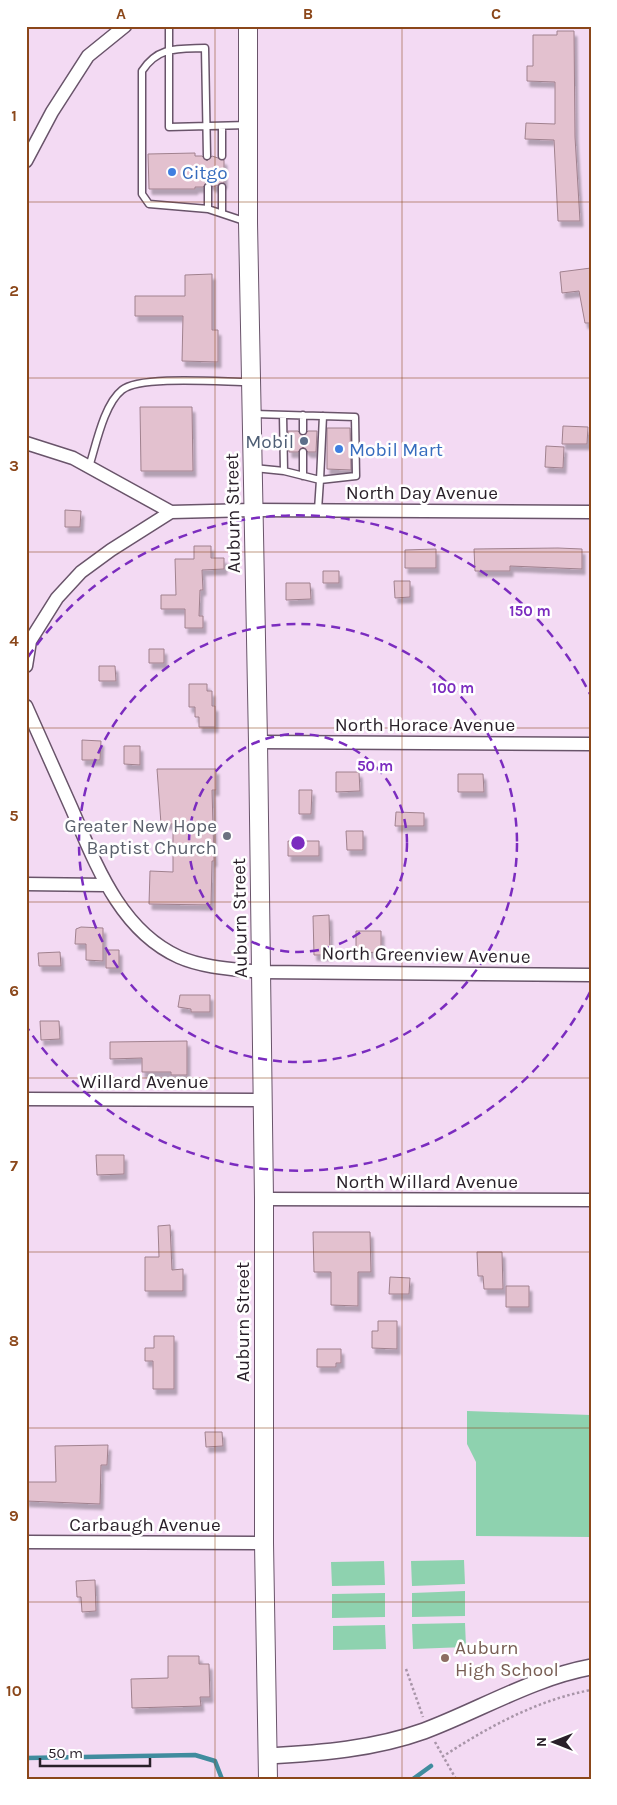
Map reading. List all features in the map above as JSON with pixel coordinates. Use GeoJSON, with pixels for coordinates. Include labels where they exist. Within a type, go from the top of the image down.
{"type":"FeatureCollection","features":[{"type":"Feature","properties":{"kind":"main road","name":"Auburn Street"},"geometry":{"type":"LineString","coordinates":[[248,26],[248,223],[252,510],[258,742],[261,1100],[264,1200],[264,1543],[268,1779]]}},
{"type":"Feature","properties":{"kind":"street"},"geometry":{"type":"LineString","coordinates":[[26,161],[52,112],[88,56],[125,26]]}},
{"type":"Feature","properties":{"kind":"street"},"geometry":{"type":"LineString","coordinates":[[26,443],[73,458],[171,512],[111,550],[81,572],[57,598],[28,643],[26,666]]}},
{"type":"Feature","properties":{"kind":"street","name":"North Day Avenue"},"geometry":{"type":"LineString","coordinates":[[171,512],[252,510],[591,512]]}},
{"type":"Feature","properties":{"kind":"street","name":"North Greenview Avenue"},"geometry":{"type":"LineString","coordinates":[[26,706],[105,885],[144,932],[162,947],[180,957],[228,969],[261,972],[591,975]]}},
{"type":"Feature","properties":{"kind":"street","name":"North Horace Avenue"},"geometry":{"type":"LineString","coordinates":[[258,742],[591,744]]}},
{"type":"Feature","properties":{"kind":"street"},"geometry":{"type":"LineString","coordinates":[[26,884],[105,885]]}},
{"type":"Feature","properties":{"kind":"street","name":"Willard Avenue"},"geometry":{"type":"LineString","coordinates":[[26,1099],[261,1100]]}},
{"type":"Feature","properties":{"kind":"street","name":"North Willard Avenue"},"geometry":{"type":"LineString","coordinates":[[264,1200],[591,1200]]}},
{"type":"Feature","properties":{"kind":"street","name":"Carbaugh Avenue"},"geometry":{"type":"LineString","coordinates":[[26,1542],[264,1543]]}},
{"type":"Feature","properties":{"kind":"street"},"geometry":{"type":"LineString","coordinates":[[268,1756],[338,1752],[398,1740],[428,1729],[513,1691],[574,1670],[591,1668]]}},
{"type":"Feature","properties":{"kind":"lane"},"geometry":{"type":"LineString","coordinates":[[169,26],[170,127],[248,125]]}},
{"type":"Feature","properties":{"kind":"lane"},"geometry":{"type":"LineString","coordinates":[[207,156],[205,48],[169,50],[149,60],[142,71],[142,194],[149,204],[208,209],[222,212],[248,223]]}},
{"type":"Feature","properties":{"kind":"lane"},"geometry":{"type":"LineString","coordinates":[[222,126],[222,156]]}},
{"type":"Feature","properties":{"kind":"lane"},"geometry":{"type":"LineString","coordinates":[[208,187],[208,209]]}},
{"type":"Feature","properties":{"kind":"lane"},"geometry":{"type":"LineString","coordinates":[[222,187],[222,212]]}},
{"type":"Feature","properties":{"kind":"lane"},"geometry":{"type":"LineString","coordinates":[[89,466],[104,417],[122,390],[141,382],[251,382]]}},
{"type":"Feature","properties":{"kind":"lane"},"geometry":{"type":"LineString","coordinates":[[251,414],[356,417],[356,476],[320,480],[284,471],[252,468]]}},
{"type":"Feature","properties":{"kind":"lane"},"geometry":{"type":"LineString","coordinates":[[282,414],[284,471]]}},
{"type":"Feature","properties":{"kind":"lane"},"geometry":{"type":"LineString","coordinates":[[303,415],[303,431]]}},
{"type":"Feature","properties":{"kind":"lane"},"geometry":{"type":"LineString","coordinates":[[318,510],[323,416]]}},
{"type":"Feature","properties":{"kind":"lane"},"geometry":{"type":"LineString","coordinates":[[303,452],[303,476]]}},
{"type":"Feature","properties":{"kind":"path"},"geometry":{"type":"LineString","coordinates":[[406,1669],[428,1729],[456,1779]]}},
{"type":"Feature","properties":{"kind":"path"},"geometry":{"type":"LineString","coordinates":[[442,1757],[491,1727],[546,1701],[566,1694],[591,1690]]}},
{"type":"Feature","properties":{"kind":"green space"},"geometry":{"type":"Polygon","coordinates":[[[467,1411],[591,1415],[591,1537],[476,1536],[476,1462],[467,1444],[467,1411]]]}},
{"type":"Feature","properties":{"kind":"green space"},"geometry":{"type":"Polygon","coordinates":[[[464,1560],[465,1584],[412,1586],[411,1561],[464,1560]]]}},
{"type":"Feature","properties":{"kind":"green space"},"geometry":{"type":"Polygon","coordinates":[[[384,1561],[385,1585],[332,1586],[331,1562],[384,1561]]]}},
{"type":"Feature","properties":{"kind":"green space"},"geometry":{"type":"Polygon","coordinates":[[[465,1591],[465,1616],[412,1617],[412,1593],[465,1591]]]}},
{"type":"Feature","properties":{"kind":"green space"},"geometry":{"type":"Polygon","coordinates":[[[385,1593],[385,1617],[332,1618],[332,1594],[385,1593]]]}},
{"type":"Feature","properties":{"kind":"green space"},"geometry":{"type":"Polygon","coordinates":[[[465,1623],[466,1647],[413,1649],[412,1624],[465,1623]]]}},
{"type":"Feature","properties":{"kind":"green space"},"geometry":{"type":"Polygon","coordinates":[[[385,1625],[386,1649],[333,1650],[333,1626],[385,1625]]]}},
{"type":"Feature","properties":{"kind":"building"},"geometry":{"type":"Polygon","coordinates":[[[557,31],[574,31],[575,137],[580,221],[558,221],[554,140],[525,139],[526,123],[555,124],[555,82],[527,81],[527,66],[533,66],[533,35],[557,35],[557,31]]]}},
{"type":"Feature","properties":{"kind":"building","name":"Citgo"},"geometry":{"type":"Polygon","coordinates":[[[195,153],[195,156],[202,156],[207,161],[212,156],[224,160],[224,183],[213,187],[208,182],[203,187],[195,187],[195,189],[149,189],[148,154],[195,153]]]}},
{"type":"Feature","properties":{"kind":"building"},"geometry":{"type":"Polygon","coordinates":[[[591,268],[591,323],[585,323],[579,291],[562,293],[560,272],[591,268]]]}},
{"type":"Feature","properties":{"kind":"building"},"geometry":{"type":"Polygon","coordinates":[[[212,274],[212,330],[218,330],[218,362],[182,361],[183,316],[135,316],[135,296],[185,296],[185,275],[212,274]]]}},
{"type":"Feature","properties":{"kind":"building"},"geometry":{"type":"Polygon","coordinates":[[[140,407],[192,407],[193,471],[141,471],[140,407]]]}},
{"type":"Feature","properties":{"kind":"building"},"geometry":{"type":"Polygon","coordinates":[[[563,426],[588,427],[587,444],[562,444],[563,426]]]}},
{"type":"Feature","properties":{"kind":"building","name":"Mobil Mart"},"geometry":{"type":"Polygon","coordinates":[[[327,428],[350,428],[351,470],[327,469],[327,428]]]}},
{"type":"Feature","properties":{"kind":"building","name":"Mobil"},"geometry":{"type":"Polygon","coordinates":[[[288,431],[298,431],[303,436],[308,431],[317,431],[316,452],[308,452],[303,447],[298,452],[289,452],[288,431]]]}},
{"type":"Feature","properties":{"kind":"building"},"geometry":{"type":"Polygon","coordinates":[[[546,446],[564,447],[563,468],[545,467],[546,446]]]}},
{"type":"Feature","properties":{"kind":"building"},"geometry":{"type":"Polygon","coordinates":[[[65,510],[81,511],[80,527],[65,527],[65,510]]]}},
{"type":"Feature","properties":{"kind":"building"},"geometry":{"type":"Polygon","coordinates":[[[194,546],[211,546],[211,558],[224,558],[224,569],[202,570],[203,590],[200,590],[199,616],[203,616],[203,628],[185,628],[185,609],[161,609],[161,595],[176,595],[175,559],[194,559],[194,546]]]}},
{"type":"Feature","properties":{"kind":"building"},"geometry":{"type":"Polygon","coordinates":[[[436,549],[436,568],[405,568],[405,550],[436,549]]]}},
{"type":"Feature","properties":{"kind":"building"},"geometry":{"type":"Polygon","coordinates":[[[474,549],[582,549],[582,569],[510,566],[510,571],[475,571],[474,549]]]}},
{"type":"Feature","properties":{"kind":"building"},"geometry":{"type":"Polygon","coordinates":[[[323,571],[339,571],[339,583],[323,583],[323,571]]]}},
{"type":"Feature","properties":{"kind":"building"},"geometry":{"type":"Polygon","coordinates":[[[394,581],[410,581],[410,597],[395,598],[394,581]]]}},
{"type":"Feature","properties":{"kind":"building"},"geometry":{"type":"Polygon","coordinates":[[[286,583],[310,583],[311,599],[286,600],[286,583]]]}},
{"type":"Feature","properties":{"kind":"building"},"geometry":{"type":"Polygon","coordinates":[[[149,649],[164,649],[164,663],[149,663],[149,649]]]}},
{"type":"Feature","properties":{"kind":"building"},"geometry":{"type":"Polygon","coordinates":[[[99,666],[115,666],[116,681],[99,681],[99,666]]]}},
{"type":"Feature","properties":{"kind":"building"},"geometry":{"type":"Polygon","coordinates":[[[189,684],[207,684],[207,691],[212,691],[212,706],[215,706],[215,727],[199,727],[199,717],[195,717],[195,707],[189,707],[189,684]]]}},
{"type":"Feature","properties":{"kind":"building"},"geometry":{"type":"Polygon","coordinates":[[[82,740],[101,741],[100,760],[82,760],[82,740]]]}},
{"type":"Feature","properties":{"kind":"building"},"geometry":{"type":"Polygon","coordinates":[[[124,746],[140,746],[140,765],[124,764],[124,746]]]}},
{"type":"Feature","properties":{"kind":"building"},"geometry":{"type":"Polygon","coordinates":[[[157,769],[216,769],[216,790],[212,790],[214,861],[212,861],[211,905],[149,904],[150,871],[173,872],[173,824],[161,824],[157,769]]]}},
{"type":"Feature","properties":{"kind":"building"},"geometry":{"type":"Polygon","coordinates":[[[336,772],[359,772],[360,791],[336,792],[336,772]]]}},
{"type":"Feature","properties":{"kind":"building"},"geometry":{"type":"Polygon","coordinates":[[[458,774],[483,774],[484,792],[458,792],[458,774]]]}},
{"type":"Feature","properties":{"kind":"building"},"geometry":{"type":"Polygon","coordinates":[[[299,790],[312,790],[311,814],[299,814],[299,790]]]}},
{"type":"Feature","properties":{"kind":"building"},"geometry":{"type":"Polygon","coordinates":[[[396,812],[424,813],[424,826],[395,826],[396,812]]]}},
{"type":"Feature","properties":{"kind":"building"},"geometry":{"type":"Polygon","coordinates":[[[346,831],[363,831],[363,850],[347,850],[346,831]]]}},
{"type":"Feature","properties":{"kind":"building"},"geometry":{"type":"Polygon","coordinates":[[[288,841],[319,841],[319,856],[288,856],[288,841]]]}},
{"type":"Feature","properties":{"kind":"building"},"geometry":{"type":"Polygon","coordinates":[[[329,915],[330,955],[314,955],[313,916],[329,915]]]}},
{"type":"Feature","properties":{"kind":"building"},"geometry":{"type":"Polygon","coordinates":[[[81,927],[103,928],[103,961],[86,960],[86,944],[75,944],[76,929],[81,927]]]}},
{"type":"Feature","properties":{"kind":"building"},"geometry":{"type":"Polygon","coordinates":[[[356,931],[381,931],[381,952],[356,953],[356,931]]]}},
{"type":"Feature","properties":{"kind":"building"},"geometry":{"type":"Polygon","coordinates":[[[106,950],[119,950],[119,968],[106,968],[106,950]]]}},
{"type":"Feature","properties":{"kind":"building"},"geometry":{"type":"Polygon","coordinates":[[[60,952],[61,966],[39,966],[38,953],[60,952]]]}},
{"type":"Feature","properties":{"kind":"building"},"geometry":{"type":"Polygon","coordinates":[[[180,995],[210,995],[210,1012],[191,1012],[191,1009],[178,1007],[180,995]]]}},
{"type":"Feature","properties":{"kind":"building"},"geometry":{"type":"Polygon","coordinates":[[[40,1021],[59,1021],[60,1039],[41,1040],[40,1021]]]}},
{"type":"Feature","properties":{"kind":"building"},"geometry":{"type":"Polygon","coordinates":[[[187,1041],[187,1075],[171,1075],[171,1072],[142,1072],[142,1058],[110,1059],[110,1042],[187,1041]]]}},
{"type":"Feature","properties":{"kind":"building"},"geometry":{"type":"Polygon","coordinates":[[[96,1155],[124,1155],[124,1174],[97,1175],[96,1155]]]}},
{"type":"Feature","properties":{"kind":"building"},"geometry":{"type":"Polygon","coordinates":[[[170,1225],[172,1270],[183,1269],[183,1291],[145,1291],[145,1257],[159,1257],[158,1226],[170,1225]]]}},
{"type":"Feature","properties":{"kind":"building"},"geometry":{"type":"Polygon","coordinates":[[[313,1232],[370,1232],[371,1272],[358,1272],[358,1306],[331,1305],[331,1272],[314,1272],[313,1232]]]}},
{"type":"Feature","properties":{"kind":"building"},"geometry":{"type":"Polygon","coordinates":[[[477,1252],[502,1252],[503,1289],[484,1289],[483,1276],[478,1276],[477,1252]]]}},
{"type":"Feature","properties":{"kind":"building"},"geometry":{"type":"Polygon","coordinates":[[[390,1277],[410,1278],[409,1294],[389,1294],[390,1277]]]}},
{"type":"Feature","properties":{"kind":"building"},"geometry":{"type":"Polygon","coordinates":[[[506,1286],[529,1286],[529,1307],[506,1307],[506,1286]]]}},
{"type":"Feature","properties":{"kind":"building"},"geometry":{"type":"Polygon","coordinates":[[[378,1321],[397,1321],[397,1349],[372,1348],[372,1331],[378,1331],[378,1321]]]}},
{"type":"Feature","properties":{"kind":"building"},"geometry":{"type":"Polygon","coordinates":[[[154,1336],[174,1336],[174,1389],[153,1389],[153,1361],[145,1361],[145,1348],[154,1348],[154,1336]]]}},
{"type":"Feature","properties":{"kind":"building"},"geometry":{"type":"Polygon","coordinates":[[[317,1349],[341,1349],[341,1363],[336,1363],[336,1367],[317,1367],[317,1349]]]}},
{"type":"Feature","properties":{"kind":"building"},"geometry":{"type":"Polygon","coordinates":[[[205,1432],[222,1432],[223,1446],[206,1447],[205,1432]]]}},
{"type":"Feature","properties":{"kind":"building"},"geometry":{"type":"Polygon","coordinates":[[[108,1445],[107,1465],[101,1465],[100,1504],[26,1501],[26,1482],[56,1482],[55,1446],[108,1445]]]}},
{"type":"Feature","properties":{"kind":"building"},"geometry":{"type":"Polygon","coordinates":[[[95,1580],[96,1611],[82,1612],[81,1597],[77,1597],[76,1581],[95,1580]]]}},
{"type":"Feature","properties":{"kind":"building"},"geometry":{"type":"Polygon","coordinates":[[[168,1656],[199,1656],[199,1664],[209,1664],[210,1697],[200,1697],[201,1706],[132,1708],[131,1679],[168,1678],[168,1656]]]}},
{"type":"Feature","properties":{"kind":"waterway"},"geometry":{"type":"LineString","coordinates":[[26,1758],[195,1755],[215,1761],[222,1779]]}},
{"type":"Feature","properties":{"kind":"waterway"},"geometry":{"type":"LineString","coordinates":[[413,1779],[431,1766]]}},
{"type":"Feature","properties":{"kind":"place","name":"Citgo"},"geometry":{"type":"Point","coordinates":[172,172]}},
{"type":"Feature","properties":{"kind":"place","name":"Mobil"},"geometry":{"type":"Point","coordinates":[304,441]}},
{"type":"Feature","properties":{"kind":"place","name":"Mobil Mart"},"geometry":{"type":"Point","coordinates":[339,449]}},
{"type":"Feature","properties":{"kind":"place","name":"Greater New Hope Baptist Church"},"geometry":{"type":"Point","coordinates":[227,836]}},
{"type":"Feature","properties":{"kind":"place","name":"Auburn High School"},"geometry":{"type":"Point","coordinates":[445,1658]}}]}
